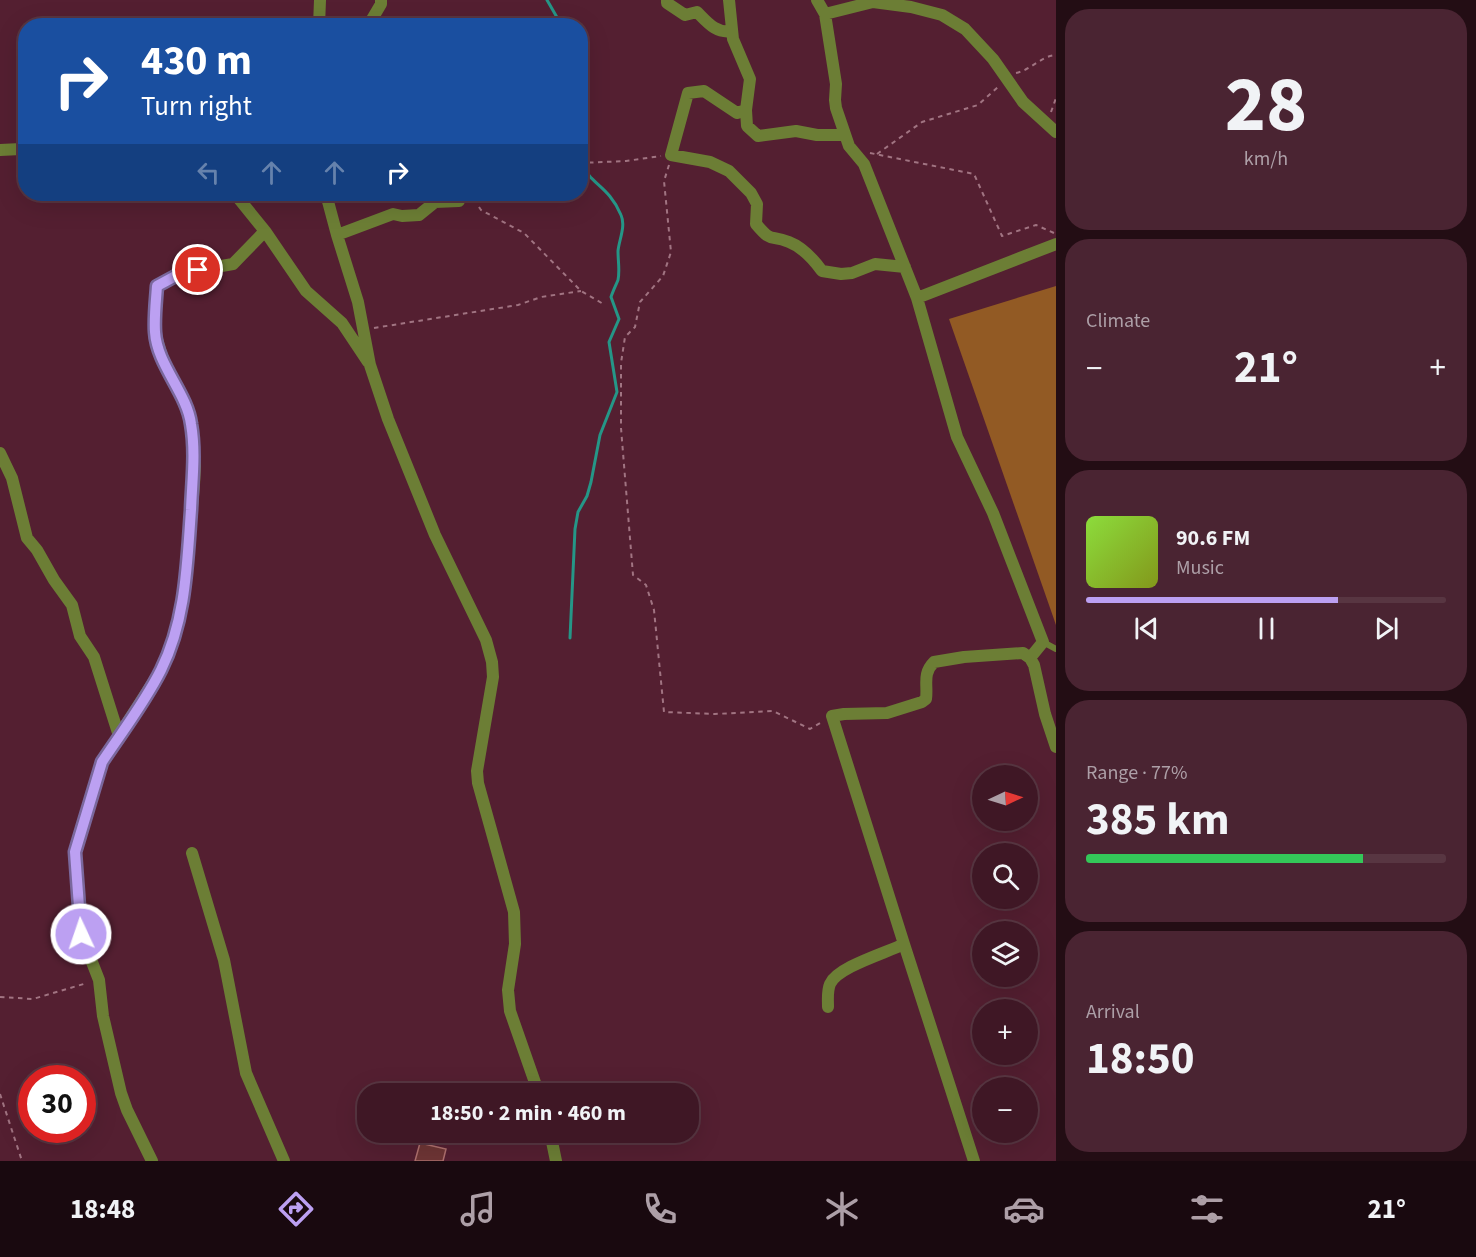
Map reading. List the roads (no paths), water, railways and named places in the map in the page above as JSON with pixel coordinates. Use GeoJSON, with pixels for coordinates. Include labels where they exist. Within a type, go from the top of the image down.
{"type":"FeatureCollection","features":[{"type":"Feature","properties":{"kind":"street"},"geometry":{"type":"LineString","coordinates":[[320,0],[320,18]]}},
{"type":"Feature","properties":{"kind":"street"},"geometry":{"type":"LineString","coordinates":[[373,18],[381,0]]}},
{"type":"Feature","properties":{"kind":"street"},"geometry":{"type":"LineString","coordinates":[[667,0],[685,15],[696,12],[713,28],[732,31]]}},
{"type":"Feature","properties":{"kind":"street"},"geometry":{"type":"LineString","coordinates":[[729,0],[733,39],[750,79],[746,110],[747,126],[758,136],[796,131],[817,135],[845,135]]}},
{"type":"Feature","properties":{"kind":"street"},"geometry":{"type":"LineString","coordinates":[[817,0],[825,14],[836,84],[835,99],[845,135],[852,150],[864,164],[917,298],[957,437],[993,513],[1042,642],[1030,658]]}},
{"type":"Feature","properties":{"kind":"street"},"geometry":{"type":"LineString","coordinates":[[825,14],[873,2],[911,7],[942,15],[964,29],[993,59],[1023,102],[1052,128]]}},
{"type":"Feature","properties":{"kind":"street"},"geometry":{"type":"LineString","coordinates":[[746,110],[737,112],[705,91],[688,93],[672,155],[710,162],[729,171],[751,193],[757,204],[756,224],[767,238],[789,242],[814,260],[822,271],[852,273],[875,264],[904,267]]}},
{"type":"Feature","properties":{"kind":"street"},"geometry":{"type":"LineString","coordinates":[[0,150],[18,149]]}},
{"type":"Feature","properties":{"kind":"street"},"geometry":{"type":"LineString","coordinates":[[241,201],[265,231],[306,291],[342,323],[370,365]]}},
{"type":"Feature","properties":{"kind":"street"},"geometry":{"type":"LineString","coordinates":[[328,201],[336,235],[358,302],[370,365],[388,419],[435,535],[486,640],[492,662],[493,677],[477,771],[478,783],[514,912],[515,944],[508,990],[510,1011],[535,1083]]}},
{"type":"Feature","properties":{"kind":"street"},"geometry":{"type":"LineString","coordinates":[[336,235],[393,214],[419,215],[435,202],[459,201]]}},
{"type":"Feature","properties":{"kind":"street"},"geometry":{"type":"LineString","coordinates":[[152,1161],[121,1093],[103,1016],[99,980],[81,934],[75,852],[102,762],[161,670],[178,626],[185,588],[195,466],[191,422],[188,410],[162,356],[155,333],[157,286],[181,273],[232,264],[265,231]]}},
{"type":"Feature","properties":{"kind":"street"},"geometry":{"type":"LineString","coordinates":[[917,298],[1056,244]]}},
{"type":"Feature","properties":{"kind":"street"},"geometry":{"type":"LineString","coordinates":[[0,453],[12,478],[27,538],[38,550],[54,580],[72,605],[80,636],[94,657],[119,736]]}},
{"type":"Feature","properties":{"kind":"street"},"geometry":{"type":"LineString","coordinates":[[974,1161],[832,716],[887,713],[922,702],[927,695],[926,673],[934,662],[964,657],[1023,653],[1034,665],[1045,714],[1056,747]]}},
{"type":"Feature","properties":{"kind":"street"},"geometry":{"type":"LineString","coordinates":[[192,853],[224,960],[246,1073],[284,1161]]}},
{"type":"Feature","properties":{"kind":"street"},"geometry":{"type":"LineString","coordinates":[[828,1007],[831,981],[851,966],[904,944]]}},
{"type":"Feature","properties":{"kind":"street"},"geometry":{"type":"LineString","coordinates":[[552,1143],[556,1161]]}},
{"type":"Feature","properties":{"kind":"lane"},"geometry":{"type":"LineString","coordinates":[[1042,642],[1056,649]]}},
{"type":"Feature","properties":{"kind":"waterway"},"geometry":{"type":"LineString","coordinates":[[547,0],[557,18]]}},
{"type":"Feature","properties":{"kind":"waterway"},"geometry":{"type":"LineString","coordinates":[[570,638],[575,529],[578,512],[587,496],[600,435],[617,392],[609,342],[619,319],[611,297],[619,277],[618,251],[623,224],[614,201],[588,174]]}}]}
